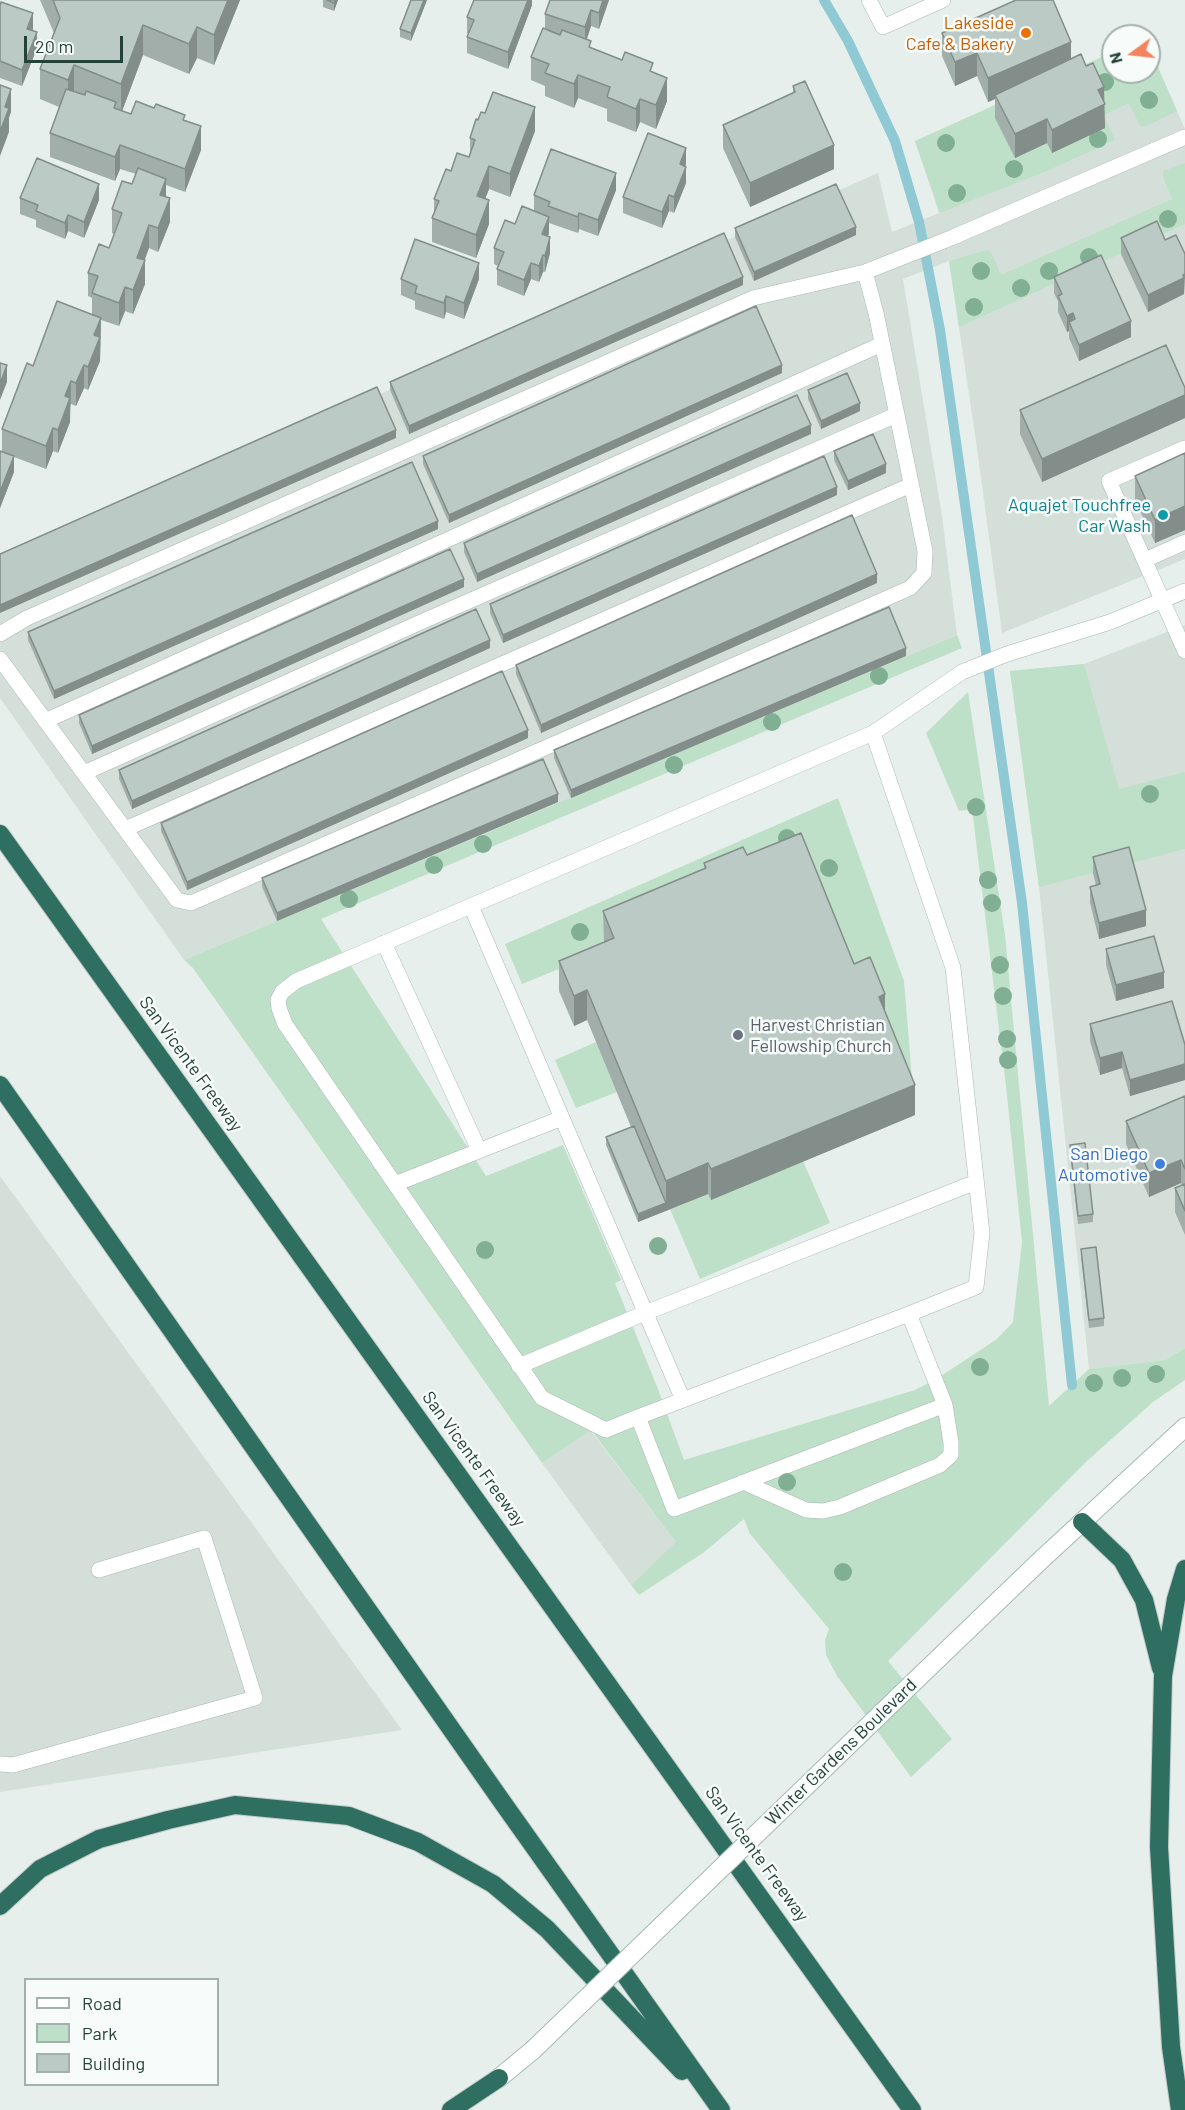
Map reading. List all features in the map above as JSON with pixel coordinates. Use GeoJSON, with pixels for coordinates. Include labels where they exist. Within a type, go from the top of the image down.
{"type":"FeatureCollection","features":[{"type":"Feature","properties":{"kind":"highway","name":"San Vicente Freeway"},"geometry":{"type":"LineString","coordinates":[[0,834],[912,2110]]}},
{"type":"Feature","properties":{"kind":"highway"},"geometry":{"type":"LineString","coordinates":[[0,1085],[720,2110]]}},
{"type":"Feature","properties":{"kind":"highway"},"geometry":{"type":"LineString","coordinates":[[1082,1522],[1122,1560],[1144,1600],[1163,1676]]}},
{"type":"Feature","properties":{"kind":"highway"},"geometry":{"type":"LineString","coordinates":[[1180,2110],[1171,2047],[1159,1848],[1163,1676],[1176,1599],[1185,1569]]}},
{"type":"Feature","properties":{"kind":"highway"},"geometry":{"type":"LineString","coordinates":[[0,1906],[40,1869],[99,1839],[168,1820],[235,1805],[349,1816],[418,1842],[493,1884],[547,1929],[720,2110]]}},
{"type":"Feature","properties":{"kind":"highway"},"geometry":{"type":"LineString","coordinates":[[451,2110],[499,2078]]}},
{"type":"Feature","properties":{"kind":"main road","name":"Winter Gardens Boulevard"},"geometry":{"type":"LineString","coordinates":[[499,2078],[533,2050],[920,1676],[1185,1427]]}},
{"type":"Feature","properties":{"kind":"lane"},"geometry":{"type":"LineString","coordinates":[[869,0],[883,27],[943,0]]}},
{"type":"Feature","properties":{"kind":"lane"},"geometry":{"type":"LineString","coordinates":[[0,634],[27,618],[753,298],[866,272],[888,264],[1185,137]]}},
{"type":"Feature","properties":{"kind":"lane"},"geometry":{"type":"LineString","coordinates":[[0,659],[177,900],[191,903],[910,588],[924,573],[925,551],[866,272]]}},
{"type":"Feature","properties":{"kind":"lane"},"geometry":{"type":"LineString","coordinates":[[45,721],[882,344]]}},
{"type":"Feature","properties":{"kind":"lane"},"geometry":{"type":"LineString","coordinates":[[84,773],[430,618],[896,416]]}},
{"type":"Feature","properties":{"kind":"lane"},"geometry":{"type":"LineString","coordinates":[[1185,448],[1109,482],[1185,651]]}},
{"type":"Feature","properties":{"kind":"lane"},"geometry":{"type":"LineString","coordinates":[[125,829],[911,485]]}},
{"type":"Feature","properties":{"kind":"lane"},"geometry":{"type":"LineString","coordinates":[[1144,560],[1185,542]]}},
{"type":"Feature","properties":{"kind":"lane"},"geometry":{"type":"LineString","coordinates":[[873,734],[953,968],[982,1233],[976,1287],[606,1430],[542,1398],[285,1024],[281,1017],[278,1000],[286,987],[873,734],[962,672],[1007,654],[1110,622],[1185,591]]}},
{"type":"Feature","properties":{"kind":"lane"},"geometry":{"type":"LineString","coordinates":[[471,906],[683,1400]]}},
{"type":"Feature","properties":{"kind":"lane"},"geometry":{"type":"LineString","coordinates":[[384,943],[479,1150]]}},
{"type":"Feature","properties":{"kind":"lane"},"geometry":{"type":"LineString","coordinates":[[395,1184],[562,1118]]}},
{"type":"Feature","properties":{"kind":"lane"},"geometry":{"type":"LineString","coordinates":[[519,1366],[645,1312],[976,1182]]}},
{"type":"Feature","properties":{"kind":"lane"},"geometry":{"type":"LineString","coordinates":[[743,1482],[806,1510],[824,1511],[840,1508],[940,1465],[951,1455],[945,1405],[909,1314]]}},
{"type":"Feature","properties":{"kind":"lane"},"geometry":{"type":"LineString","coordinates":[[638,1417],[674,1509],[945,1405]]}},
{"type":"Feature","properties":{"kind":"lane"},"geometry":{"type":"LineString","coordinates":[[0,1764],[13,1765],[255,1698],[204,1538],[99,1570]]}},
{"type":"Feature","properties":{"kind":"shaded area"},"geometry":{"type":"Polygon","coordinates":[[[1101,57],[1101,84],[1161,84],[1161,74],[1185,129],[1185,559],[1002,633],[949,261],[903,279],[942,516],[957,635],[184,960],[0,698],[0,563],[878,173],[892,232],[939,213],[915,141],[1101,57]]]}},
{"type":"Feature","properties":{"kind":"shaded area"},"geometry":{"type":"Polygon","coordinates":[[[1185,625],[1185,1348],[1165,1360],[1089,1369],[1039,887],[1010,671],[1084,664],[1185,625]]]}},
{"type":"Feature","properties":{"kind":"shaded area"},"geometry":{"type":"Polygon","coordinates":[[[0,1176],[402,1730],[0,1792],[0,1176]]]}},
{"type":"Feature","properties":{"kind":"shaded area"},"geometry":{"type":"Polygon","coordinates":[[[590,1430],[677,1543],[631,1585],[542,1463],[590,1430]]]}},
{"type":"Feature","properties":{"kind":"green space"},"geometry":{"type":"Polygon","coordinates":[[[1101,57],[1101,84],[1161,84],[1161,74],[1177,111],[1142,127],[1129,103],[1104,115],[1115,140],[1047,171],[940,213],[915,141],[1101,57]]]}},
{"type":"Feature","properties":{"kind":"green space"},"geometry":{"type":"Polygon","coordinates":[[[1185,163],[1185,224],[959,327],[949,261],[987,250],[992,254],[1001,275],[1172,199],[1163,177],[1163,171],[1185,163]]]}},
{"type":"Feature","properties":{"kind":"green space"},"geometry":{"type":"Polygon","coordinates":[[[957,635],[962,648],[321,919],[486,1176],[563,1145],[621,1280],[615,1283],[684,1460],[915,1390],[938,1378],[997,1339],[1013,1322],[1022,1242],[1006,1086],[972,809],[959,811],[926,733],[968,692],[1005,935],[1049,1406],[1089,1369],[1165,1360],[1185,1348],[1185,1380],[1153,1402],[1087,1461],[888,1661],[952,1739],[911,1777],[837,1676],[826,1655],[825,1640],[829,1629],[750,1534],[744,1519],[703,1553],[639,1595],[631,1585],[676,1542],[591,1430],[542,1463],[193,968],[184,960],[957,635]]]}},
{"type":"Feature","properties":{"kind":"green space"},"geometry":{"type":"Polygon","coordinates":[[[1084,664],[1119,789],[1185,772],[1185,849],[1039,887],[1010,671],[1084,664]]]}},
{"type":"Feature","properties":{"kind":"green space"},"geometry":{"type":"Polygon","coordinates":[[[838,798],[904,981],[915,1115],[879,1027],[604,941],[606,947],[522,984],[505,944],[838,798]]]}},
{"type":"Feature","properties":{"kind":"green space"},"geometry":{"type":"Polygon","coordinates":[[[596,1042],[617,1092],[576,1108],[555,1060],[596,1042]]]}},
{"type":"Feature","properties":{"kind":"green space"},"geometry":{"type":"Polygon","coordinates":[[[803,1161],[830,1223],[700,1279],[670,1209],[708,1194],[711,1199],[803,1161]]]}},
{"type":"Feature","properties":{"kind":"building"},"geometry":{"type":"Polygon","coordinates":[[[53,0],[228,0],[214,35],[197,27],[189,44],[143,25],[121,84],[74,65],[68,80],[40,69],[60,18],[53,0]]]}},
{"type":"Feature","properties":{"kind":"building"},"geometry":{"type":"Polygon","coordinates":[[[411,0],[424,0],[411,33],[400,29],[411,0]]]}},
{"type":"Feature","properties":{"kind":"building"},"geometry":{"type":"Polygon","coordinates":[[[474,0],[528,0],[508,52],[467,37],[474,20],[467,17],[474,0]]]}},
{"type":"Feature","properties":{"kind":"building"},"geometry":{"type":"Polygon","coordinates":[[[550,0],[603,0],[599,13],[591,10],[585,27],[545,14],[550,0]]]}},
{"type":"Feature","properties":{"kind":"building"},"geometry":{"type":"Polygon","coordinates":[[[1016,0],[1053,0],[1071,42],[988,78],[977,53],[955,62],[942,33],[1016,0]]]}},
{"type":"Feature","properties":{"kind":"building"},"geometry":{"type":"Polygon","coordinates":[[[1,2],[33,13],[27,29],[37,32],[22,70],[0,61],[1,2]]]}},
{"type":"Feature","properties":{"kind":"building"},"geometry":{"type":"Polygon","coordinates":[[[543,28],[560,35],[562,30],[591,41],[589,47],[622,60],[625,52],[653,63],[650,71],[667,78],[656,105],[640,99],[636,109],[607,97],[610,87],[578,75],[574,84],[545,73],[549,64],[531,57],[543,28]]]}},
{"type":"Feature","properties":{"kind":"building"},"geometry":{"type":"Polygon","coordinates":[[[1081,54],[1086,66],[1093,63],[1104,87],[1098,90],[1105,104],[1052,130],[1047,119],[1015,134],[995,95],[1081,54]]]}},
{"type":"Feature","properties":{"kind":"building"},"geometry":{"type":"Polygon","coordinates":[[[805,81],[834,145],[750,183],[723,125],[795,92],[793,86],[805,81]]]}},
{"type":"Feature","properties":{"kind":"building"},"geometry":{"type":"Polygon","coordinates":[[[0,85],[11,89],[5,107],[9,108],[0,132],[0,85]]]}},
{"type":"Feature","properties":{"kind":"building"},"geometry":{"type":"Polygon","coordinates":[[[66,89],[85,95],[86,91],[116,102],[114,108],[131,114],[136,101],[154,108],[156,104],[185,115],[183,120],[201,126],[185,169],[120,145],[115,157],[50,133],[66,89]]]}},
{"type":"Feature","properties":{"kind":"building"},"geometry":{"type":"Polygon","coordinates":[[[493,92],[535,107],[510,174],[489,166],[477,196],[489,200],[476,235],[432,218],[439,201],[434,199],[446,169],[451,171],[457,153],[469,157],[475,140],[470,138],[476,119],[478,120],[481,112],[485,113],[493,92]]]}},
{"type":"Feature","properties":{"kind":"building"},"geometry":{"type":"Polygon","coordinates":[[[648,133],[686,148],[680,164],[686,167],[674,197],[669,195],[662,212],[623,197],[648,133]]]}},
{"type":"Feature","properties":{"kind":"building"},"geometry":{"type":"Polygon","coordinates":[[[551,149],[616,173],[598,220],[579,213],[578,217],[548,206],[550,202],[534,195],[551,149]]]}},
{"type":"Feature","properties":{"kind":"building"},"geometry":{"type":"Polygon","coordinates":[[[37,158],[99,184],[84,222],[68,215],[65,223],[36,211],[38,205],[20,198],[37,158]]]}},
{"type":"Feature","properties":{"kind":"building"},"geometry":{"type":"Polygon","coordinates":[[[138,168],[166,179],[160,195],[170,198],[158,228],[149,225],[137,258],[145,260],[133,290],[125,287],[119,303],[92,293],[98,276],[88,273],[99,244],[109,248],[122,213],[112,209],[122,181],[132,184],[138,168]]]}},
{"type":"Feature","properties":{"kind":"building"},"geometry":{"type":"Polygon","coordinates":[[[836,184],[856,227],[754,272],[735,228],[836,184]]]}},
{"type":"Feature","properties":{"kind":"building"},"geometry":{"type":"Polygon","coordinates":[[[522,206],[549,217],[542,234],[550,237],[545,256],[543,255],[539,266],[531,263],[524,280],[497,269],[504,252],[494,248],[505,220],[515,224],[522,206]]]}},
{"type":"Feature","properties":{"kind":"building"},"geometry":{"type":"Polygon","coordinates":[[[1157,221],[1165,240],[1176,235],[1185,254],[1185,274],[1184,278],[1148,295],[1121,238],[1157,221]]]}},
{"type":"Feature","properties":{"kind":"building"},"geometry":{"type":"Polygon","coordinates":[[[724,233],[743,277],[409,426],[390,382],[724,233]]]}},
{"type":"Feature","properties":{"kind":"building"},"geometry":{"type":"Polygon","coordinates":[[[415,239],[479,263],[464,303],[446,296],[444,303],[415,293],[417,286],[401,279],[415,239]]]}},
{"type":"Feature","properties":{"kind":"building"},"geometry":{"type":"Polygon","coordinates":[[[1101,255],[1131,321],[1079,345],[1069,322],[1075,319],[1073,313],[1067,316],[1058,296],[1062,294],[1054,277],[1101,255]]]}},
{"type":"Feature","properties":{"kind":"building"},"geometry":{"type":"Polygon","coordinates":[[[57,301],[101,318],[94,335],[100,337],[88,367],[84,365],[76,383],[71,381],[65,396],[70,398],[58,430],[53,428],[46,446],[2,429],[27,363],[33,366],[57,301]]]}},
{"type":"Feature","properties":{"kind":"building"},"geometry":{"type":"Polygon","coordinates":[[[756,306],[782,365],[449,515],[423,456],[756,306]]]}},
{"type":"Feature","properties":{"kind":"building"},"geometry":{"type":"Polygon","coordinates":[[[1166,345],[1185,388],[1185,395],[1042,459],[1020,410],[1166,345]]]}},
{"type":"Feature","properties":{"kind":"building"},"geometry":{"type":"Polygon","coordinates":[[[0,363],[7,365],[0,384],[0,363]]]}},
{"type":"Feature","properties":{"kind":"building"},"geometry":{"type":"Polygon","coordinates":[[[847,373],[860,403],[821,421],[808,390],[847,373]]]}},
{"type":"Feature","properties":{"kind":"building"},"geometry":{"type":"Polygon","coordinates":[[[377,387],[396,430],[0,605],[0,554],[377,387]]]}},
{"type":"Feature","properties":{"kind":"building"},"geometry":{"type":"Polygon","coordinates":[[[797,395],[811,425],[477,574],[464,543],[797,395]]]}},
{"type":"Feature","properties":{"kind":"building"},"geometry":{"type":"Polygon","coordinates":[[[873,434],[886,464],[848,481],[834,451],[873,434]]]}},
{"type":"Feature","properties":{"kind":"building"},"geometry":{"type":"Polygon","coordinates":[[[0,451],[14,456],[0,492],[0,451]]]}},
{"type":"Feature","properties":{"kind":"building"},"geometry":{"type":"Polygon","coordinates":[[[1185,453],[1185,506],[1155,520],[1135,476],[1185,453]]]}},
{"type":"Feature","properties":{"kind":"building"},"geometry":{"type":"Polygon","coordinates":[[[824,456],[837,487],[503,635],[490,604],[824,456]]]}},
{"type":"Feature","properties":{"kind":"building"},"geometry":{"type":"Polygon","coordinates":[[[412,462],[438,521],[54,691],[28,632],[412,462]]]}},
{"type":"Feature","properties":{"kind":"building"},"geometry":{"type":"Polygon","coordinates":[[[852,515],[877,574],[541,725],[516,665],[852,515]]]}},
{"type":"Feature","properties":{"kind":"building"},"geometry":{"type":"Polygon","coordinates":[[[450,549],[464,579],[92,746],[79,715],[450,549]]]}},
{"type":"Feature","properties":{"kind":"building"},"geometry":{"type":"Polygon","coordinates":[[[889,607],[906,648],[571,790],[554,750],[889,607]]]}},
{"type":"Feature","properties":{"kind":"building"},"geometry":{"type":"Polygon","coordinates":[[[476,609],[490,640],[132,801],[119,770],[476,609]]]}},
{"type":"Feature","properties":{"kind":"building"},"geometry":{"type":"Polygon","coordinates":[[[502,671],[528,730],[187,882],[161,823],[502,671]]]}},
{"type":"Feature","properties":{"kind":"building"},"geometry":{"type":"Polygon","coordinates":[[[543,759],[558,794],[277,913],[262,878],[543,759]]]}},
{"type":"Feature","properties":{"kind":"building","name":"Harvest Christian Fellowship Church"},"geometry":{"type":"Polygon","coordinates":[[[801,833],[854,964],[870,957],[885,994],[879,997],[915,1085],[711,1169],[708,1163],[666,1181],[587,990],[574,996],[559,961],[614,938],[603,911],[706,868],[704,863],[743,847],[747,855],[801,833]]]}},
{"type":"Feature","properties":{"kind":"building"},"geometry":{"type":"Polygon","coordinates":[[[1129,847],[1146,910],[1099,923],[1090,887],[1100,884],[1093,857],[1129,847]]]}},
{"type":"Feature","properties":{"kind":"building"},"geometry":{"type":"Polygon","coordinates":[[[1154,936],[1164,972],[1116,985],[1106,949],[1154,936]]]}},
{"type":"Feature","properties":{"kind":"building"},"geometry":{"type":"Polygon","coordinates":[[[1172,1001],[1185,1045],[1185,1064],[1130,1080],[1122,1052],[1100,1058],[1090,1024],[1172,1001]]]}},
{"type":"Feature","properties":{"kind":"building"},"geometry":{"type":"Polygon","coordinates":[[[1185,1096],[1185,1169],[1181,1160],[1149,1173],[1126,1121],[1185,1096]]]}},
{"type":"Feature","properties":{"kind":"building"},"geometry":{"type":"Polygon","coordinates":[[[634,1126],[666,1203],[638,1214],[606,1137],[634,1126]]]}},
{"type":"Feature","properties":{"kind":"building"},"geometry":{"type":"Polygon","coordinates":[[[1085,1143],[1093,1214],[1078,1216],[1070,1145],[1085,1143]]]}},
{"type":"Feature","properties":{"kind":"building"},"geometry":{"type":"Polygon","coordinates":[[[1185,1184],[1185,1211],[1175,1188],[1185,1184]]]}},
{"type":"Feature","properties":{"kind":"building"},"geometry":{"type":"Polygon","coordinates":[[[1096,1247],[1104,1318],[1089,1320],[1081,1249],[1096,1247]]]}},
{"type":"Feature","properties":{"kind":"waterway"},"geometry":{"type":"LineString","coordinates":[[824,0],[848,41],[895,141],[919,222],[940,330],[1022,903],[1072,1385]]}},
{"type":"Feature","properties":{"kind":"place","name":"Lakeside Cafe & Bakery"},"geometry":{"type":"Point","coordinates":[1026,33]}},
{"type":"Feature","properties":{"kind":"place","name":"Aquajet Touchfree Car Wash"},"geometry":{"type":"Point","coordinates":[1163,515]}},
{"type":"Feature","properties":{"kind":"place","name":"Harvest Christian Fellowship Church"},"geometry":{"type":"Point","coordinates":[738,1035]}},
{"type":"Feature","properties":{"kind":"place","name":"San Diego Automotive"},"geometry":{"type":"Point","coordinates":[1160,1164]}}]}
